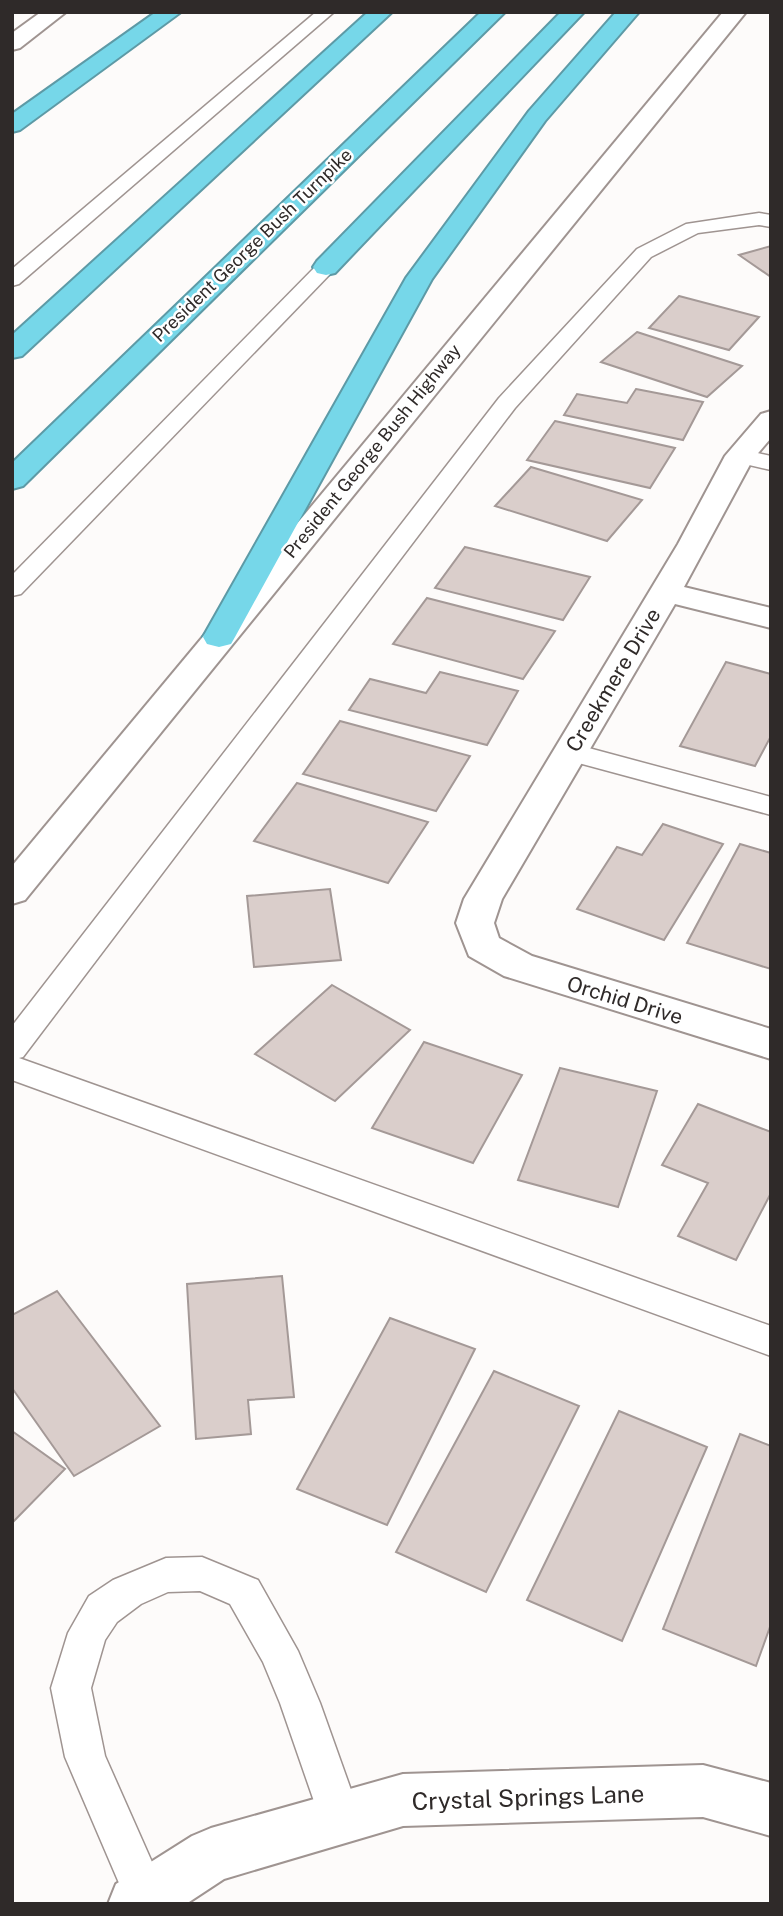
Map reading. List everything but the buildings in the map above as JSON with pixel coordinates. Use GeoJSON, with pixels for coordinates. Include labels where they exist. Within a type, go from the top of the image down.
{"type":"FeatureCollection","features":[{"type":"Feature","properties":{"kind":"highway"},"geometry":{"type":"LineString","coordinates":[[12,125],[170,12]]}},
{"type":"Feature","properties":{"kind":"highway"},"geometry":{"type":"LineString","coordinates":[[12,350],[381,12]]}},
{"type":"Feature","properties":{"kind":"highway","name":"President George Bush Turnpike"},"geometry":{"type":"LineString","coordinates":[[12,480],[494,12]]}},
{"type":"Feature","properties":{"kind":"highway"},"geometry":{"type":"LineString","coordinates":[[326,267],[573,12]]}},
{"type":"Feature","properties":{"kind":"highway"},"geometry":{"type":"LineString","coordinates":[[219,637],[419,278],[537,116],[628,12]]}},
{"type":"Feature","properties":{"kind":"main road"},"geometry":{"type":"LineString","coordinates":[[17,32],[55,12]]}},
{"type":"Feature","properties":{"kind":"main road","name":"President George Bush Highway"},"geometry":{"type":"LineString","coordinates":[[12,891],[735,12]]}},
{"type":"Feature","properties":{"kind":"main road","name":"Creekmere Drive"},"geometry":{"type":"LineString","coordinates":[[483,946],[475,923],[483,899],[666,592],[755,459],[771,420]]}},
{"type":"Feature","properties":{"kind":"main road"},"geometry":{"type":"LineString","coordinates":[[666,592],[771,618]]}},
{"type":"Feature","properties":{"kind":"main road","name":"Orchid Drive"},"geometry":{"type":"LineString","coordinates":[[483,946],[509,962],[557,980],[771,1044]]}},
{"type":"Feature","properties":{"kind":"main road","name":"Crystal Springs Lane"},"geometry":{"type":"LineString","coordinates":[[141,1900],[211,1855],[403,1800],[703,1791],[771,1810]]}},
{"type":"Feature","properties":{"kind":"lane"},"geometry":{"type":"LineString","coordinates":[[12,280],[326,12]]}},
{"type":"Feature","properties":{"kind":"lane"},"geometry":{"type":"LineString","coordinates":[[12,1049],[507,403],[644,253],[692,228],[759,219],[771,221]]}},
{"type":"Feature","properties":{"kind":"lane"},"geometry":{"type":"LineString","coordinates":[[12,589],[326,267]]}},
{"type":"Feature","properties":{"kind":"lane"},"geometry":{"type":"LineString","coordinates":[[570,752],[771,807]]}},
{"type":"Feature","properties":{"kind":"lane"},"geometry":{"type":"LineString","coordinates":[[12,1068],[771,1341]]}},
{"type":"Feature","properties":{"kind":"lane"},"geometry":{"type":"LineString","coordinates":[[141,1900],[85,1758],[71,1688],[88,1633],[103,1609],[127,1592],[166,1575],[202,1574],[244,1592],[278,1651],[300,1703],[340,1818]]}}]}
